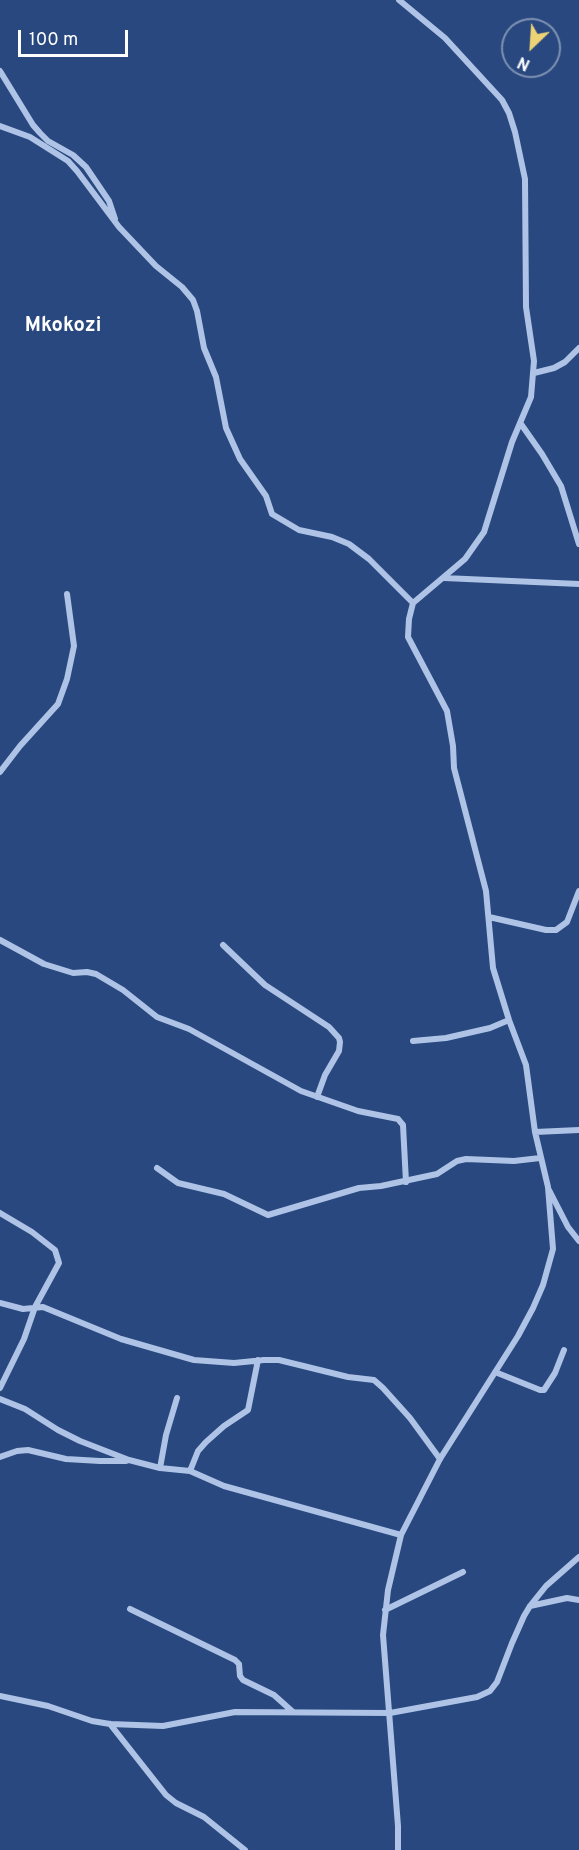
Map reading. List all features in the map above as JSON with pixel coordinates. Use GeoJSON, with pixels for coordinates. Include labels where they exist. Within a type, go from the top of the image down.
{"type":"FeatureCollection","features":[{"type":"Feature","properties":{"kind":"street"},"geometry":{"type":"LineString","coordinates":[[398,1850],[383,1635],[385,1610],[401,1535],[440,1459],[518,1336],[533,1308],[543,1285],[553,1249],[548,1187],[535,1132],[526,1065],[493,968],[489,917],[482,873],[454,768],[447,711],[408,637],[413,603],[465,559],[484,532],[512,442],[531,397],[534,361],[525,308],[525,179],[508,113],[502,100],[445,38],[399,0]]}},
{"type":"Feature","properties":{"kind":"street"},"geometry":{"type":"LineString","coordinates":[[0,71],[40,133],[48,141],[73,155],[86,167],[109,201],[119,227]]}},
{"type":"Feature","properties":{"kind":"street"},"geometry":{"type":"LineString","coordinates":[[0,126],[30,137],[68,161],[119,227],[193,300],[204,348],[215,373],[228,433],[240,459],[266,495],[271,513],[299,530],[332,537],[349,544],[369,558],[413,603]]}},
{"type":"Feature","properties":{"kind":"street"},"geometry":{"type":"LineString","coordinates":[[534,373],[554,368],[565,362],[579,348]]}},
{"type":"Feature","properties":{"kind":"street"},"geometry":{"type":"LineString","coordinates":[[520,424],[542,454],[561,486],[579,544]]}},
{"type":"Feature","properties":{"kind":"street"},"geometry":{"type":"LineString","coordinates":[[443,578],[579,584]]}},
{"type":"Feature","properties":{"kind":"street"},"geometry":{"type":"LineString","coordinates":[[0,772],[58,704],[74,646],[67,594]]}},
{"type":"Feature","properties":{"kind":"street"},"geometry":{"type":"LineString","coordinates":[[489,917],[546,930],[556,930],[567,922],[579,891]]}},
{"type":"Feature","properties":{"kind":"street"},"geometry":{"type":"LineString","coordinates":[[0,940],[44,964],[73,973],[96,974],[123,990],[157,1017],[189,1029],[301,1091],[358,1111],[400,1120],[403,1125],[406,1182]]}},
{"type":"Feature","properties":{"kind":"street"},"geometry":{"type":"LineString","coordinates":[[223,945],[266,985],[330,1027],[339,1038],[339,1051],[317,1097]]}},
{"type":"Feature","properties":{"kind":"street"},"geometry":{"type":"LineString","coordinates":[[413,1041],[446,1038],[490,1028],[509,1020]]}},
{"type":"Feature","properties":{"kind":"street"},"geometry":{"type":"LineString","coordinates":[[535,1132],[579,1130]]}},
{"type":"Feature","properties":{"kind":"street"},"geometry":{"type":"LineString","coordinates":[[157,1168],[178,1183],[224,1194],[268,1215],[359,1188],[406,1182],[440,1173],[457,1161],[466,1158],[514,1161],[540,1158]]}},
{"type":"Feature","properties":{"kind":"street"},"geometry":{"type":"LineString","coordinates":[[548,1187],[568,1227],[579,1241]]}},
{"type":"Feature","properties":{"kind":"street"},"geometry":{"type":"LineString","coordinates":[[0,1213],[32,1232],[55,1250],[59,1263],[35,1307],[24,1340],[0,1388]]}},
{"type":"Feature","properties":{"kind":"street"},"geometry":{"type":"LineString","coordinates":[[0,1303],[23,1309],[46,1308],[99,1331],[175,1356],[234,1363],[279,1360],[348,1377],[374,1380],[410,1418],[440,1459]]}},
{"type":"Feature","properties":{"kind":"street"},"geometry":{"type":"LineString","coordinates":[[495,1372],[544,1390],[555,1373],[564,1350]]}},
{"type":"Feature","properties":{"kind":"street"},"geometry":{"type":"LineString","coordinates":[[190,1472],[198,1451],[206,1442],[224,1426],[248,1410],[258,1360]]}},
{"type":"Feature","properties":{"kind":"street"},"geometry":{"type":"LineString","coordinates":[[160,1468],[177,1398]]}},
{"type":"Feature","properties":{"kind":"street"},"geometry":{"type":"LineString","coordinates":[[0,1399],[25,1409],[80,1441],[129,1460],[160,1468],[190,1472],[224,1486],[401,1535]]}},
{"type":"Feature","properties":{"kind":"street"},"geometry":{"type":"LineString","coordinates":[[0,1457],[23,1450],[66,1459],[129,1460]]}},
{"type":"Feature","properties":{"kind":"street"},"geometry":{"type":"LineString","coordinates":[[0,1696],[48,1706],[92,1721],[163,1726],[236,1712],[390,1713],[470,1699],[484,1695],[490,1690],[502,1673],[512,1643],[530,1606],[546,1586],[579,1557]]}},
{"type":"Feature","properties":{"kind":"street"},"geometry":{"type":"LineString","coordinates":[[385,1610],[463,1572]]}},
{"type":"Feature","properties":{"kind":"street"},"geometry":{"type":"LineString","coordinates":[[530,1606],[567,1598],[579,1600]]}},
{"type":"Feature","properties":{"kind":"street"},"geometry":{"type":"LineString","coordinates":[[130,1609],[237,1661],[243,1680],[274,1695],[294,1712]]}},
{"type":"Feature","properties":{"kind":"street"},"geometry":{"type":"LineString","coordinates":[[110,1724],[166,1796],[204,1817],[245,1850]]}},
{"type":"Feature","properties":{"kind":"district","name":"Mkokozi"},"geometry":{"type":"Point","coordinates":[63,327]}}]}
